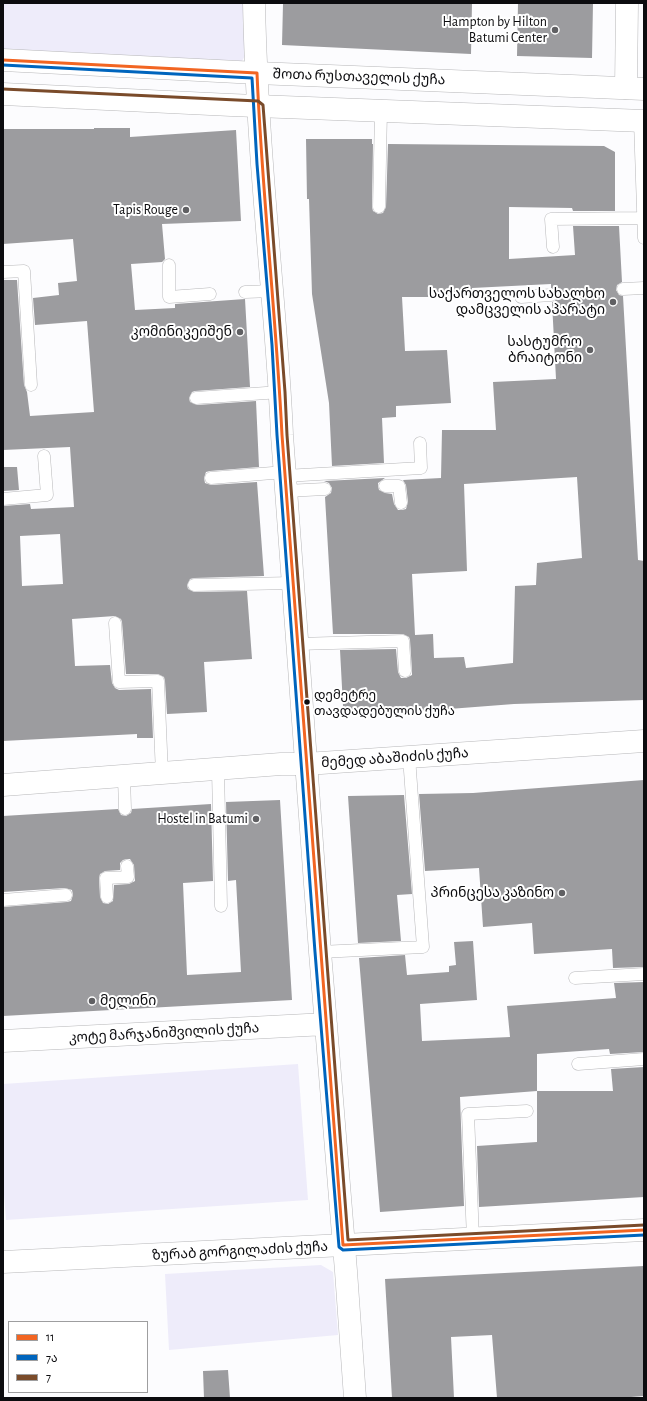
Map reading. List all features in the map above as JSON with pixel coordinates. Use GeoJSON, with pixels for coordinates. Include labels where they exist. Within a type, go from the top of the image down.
{"type":"FeatureCollection","features":[{"type":"Feature","properties":{"kind":"street"},"geometry":{"type":"LineString","coordinates":[[254,3],[258,106],[280,392],[285,480],[355,1398]]}},
{"type":"Feature","properties":{"kind":"street"},"geometry":{"type":"LineString","coordinates":[[627,3],[635,88]]}},
{"type":"Feature","properties":{"kind":"street","name":"შოთა რუსთაველის ქუჩა"},"geometry":{"type":"LineString","coordinates":[[3,60],[257,73],[635,88]]}},
{"type":"Feature","properties":{"kind":"street"},"geometry":{"type":"LineString","coordinates":[[3,94],[258,106],[642,121]]}},
{"type":"Feature","properties":{"kind":"street","name":"მემედ აბაშიძის ქუჩა"},"geometry":{"type":"LineString","coordinates":[[3,785],[218,770],[281,764],[306,764],[644,741]]}},
{"type":"Feature","properties":{"kind":"street","name":"კოტე მარჯანიშვილის ქუჩა"},"geometry":{"type":"LineString","coordinates":[[3,1041],[326,1024]]}},
{"type":"Feature","properties":{"kind":"street","name":"ზურაბ გორგილაძის ქუჩა"},"geometry":{"type":"LineString","coordinates":[[3,1262],[644,1230]]}},
{"type":"Feature","properties":{"kind":"lane"},"geometry":{"type":"LineString","coordinates":[[381,111],[381,202]]}},
{"type":"Feature","properties":{"kind":"lane"},"geometry":{"type":"LineString","coordinates":[[642,121],[644,238]]}},
{"type":"Feature","properties":{"kind":"lane"},"geometry":{"type":"LineString","coordinates":[[553,246],[551,219],[643,218]]}},
{"type":"Feature","properties":{"kind":"lane"},"geometry":{"type":"LineString","coordinates":[[169,265],[169,296],[210,294]]}},
{"type":"Feature","properties":{"kind":"lane"},"geometry":{"type":"LineString","coordinates":[[3,272],[24,271],[31,385]]}},
{"type":"Feature","properties":{"kind":"lane"},"geometry":{"type":"LineString","coordinates":[[623,289],[644,288]]}},
{"type":"Feature","properties":{"kind":"lane"},"geometry":{"type":"LineString","coordinates":[[245,292],[272,291]]}},
{"type":"Feature","properties":{"kind":"lane"},"geometry":{"type":"LineString","coordinates":[[521,297],[551,295]]}},
{"type":"Feature","properties":{"kind":"lane"},"geometry":{"type":"LineString","coordinates":[[196,398],[280,392]]}},
{"type":"Feature","properties":{"kind":"lane"},"geometry":{"type":"LineString","coordinates":[[211,478],[285,480],[421,468],[420,443]]}},
{"type":"Feature","properties":{"kind":"lane"},"geometry":{"type":"LineString","coordinates":[[3,499],[47,495],[44,456]]}},
{"type":"Feature","properties":{"kind":"lane"},"geometry":{"type":"LineString","coordinates":[[285,480],[325,489]]}},
{"type":"Feature","properties":{"kind":"lane"},"geometry":{"type":"LineString","coordinates":[[385,486],[400,486],[401,503]]}},
{"type":"Feature","properties":{"kind":"lane"},"geometry":{"type":"LineString","coordinates":[[194,585],[293,583]]}},
{"type":"Feature","properties":{"kind":"lane"},"geometry":{"type":"LineString","coordinates":[[115,623],[119,682],[158,681],[162,774]]}},
{"type":"Feature","properties":{"kind":"lane"},"geometry":{"type":"LineString","coordinates":[[297,644],[403,641],[405,671]]}},
{"type":"Feature","properties":{"kind":"lane"},"geometry":{"type":"LineString","coordinates":[[320,952],[423,947],[409,757]]}},
{"type":"Feature","properties":{"kind":"lane"},"geometry":{"type":"LineString","coordinates":[[218,770],[221,906]]}},
{"type":"Feature","properties":{"kind":"lane"},"geometry":{"type":"LineString","coordinates":[[124,776],[125,809]]}},
{"type":"Feature","properties":{"kind":"lane"},"geometry":{"type":"LineString","coordinates":[[107,897],[106,878],[128,877],[127,866]]}},
{"type":"Feature","properties":{"kind":"lane"},"geometry":{"type":"LineString","coordinates":[[3,900],[66,895]]}},
{"type":"Feature","properties":{"kind":"lane"},"geometry":{"type":"LineString","coordinates":[[575,978],[644,974]]}},
{"type":"Feature","properties":{"kind":"lane"},"geometry":{"type":"LineString","coordinates":[[578,1064],[644,1059]]}},
{"type":"Feature","properties":{"kind":"lane"},"geometry":{"type":"LineString","coordinates":[[473,1239],[468,1114],[527,1111]]}},
{"type":"Feature","properties":{"kind":"shaded area"},"geometry":{"type":"Polygon","coordinates":[[[3,3],[249,3],[246,54],[242,61],[3,53],[3,3]]]}},
{"type":"Feature","properties":{"kind":"shaded area"},"geometry":{"type":"Polygon","coordinates":[[[298,1064],[308,1200],[6,1220],[3,1181],[3,1084],[298,1064]]]}},
{"type":"Feature","properties":{"kind":"shaded area"},"geometry":{"type":"Polygon","coordinates":[[[321,1265],[333,1272],[338,1335],[169,1350],[165,1274],[321,1265]]]}},
{"type":"Feature","properties":{"kind":"building"},"geometry":{"type":"Polygon","coordinates":[[[472,3],[471,54],[282,45],[283,4],[472,3]]]}},
{"type":"Feature","properties":{"kind":"building","name":"Hampton by Hilton Batumi Center"},"geometry":{"type":"Polygon","coordinates":[[[518,3],[593,3],[592,58],[517,56],[518,3]]]}},
{"type":"Feature","properties":{"kind":"building"},"geometry":{"type":"Polygon","coordinates":[[[130,128],[130,137],[236,130],[241,221],[162,224],[165,259],[162,262],[131,264],[135,310],[175,308],[175,304],[245,299],[250,387],[195,391],[192,392],[189,398],[190,402],[197,405],[256,401],[259,467],[210,471],[206,472],[204,478],[205,483],[211,485],[257,482],[264,576],[194,578],[190,579],[187,585],[188,589],[194,592],[247,591],[252,659],[204,662],[207,712],[167,714],[164,677],[158,674],[126,674],[121,619],[115,616],[72,619],[75,666],[110,665],[112,683],[115,688],[119,690],[151,689],[153,738],[137,738],[137,734],[3,741],[3,506],[30,504],[31,509],[74,507],[70,447],[3,450],[3,280],[17,280],[24,385],[27,392],[30,416],[94,412],[87,321],[35,325],[33,298],[59,295],[58,283],[77,281],[73,239],[3,244],[3,129],[130,128]],[[60,534],[20,536],[22,586],[63,584],[60,534]]]}},
{"type":"Feature","properties":{"kind":"building"},"geometry":{"type":"Polygon","coordinates":[[[306,139],[372,139],[372,207],[373,211],[378,214],[383,213],[386,207],[388,144],[604,146],[615,152],[615,211],[573,211],[572,208],[509,207],[509,259],[575,255],[573,226],[619,226],[622,282],[617,285],[616,290],[619,295],[623,296],[638,560],[644,561],[644,700],[514,704],[436,710],[353,713],[343,706],[340,650],[396,649],[398,672],[401,678],[406,678],[412,675],[410,640],[409,637],[403,634],[333,634],[325,497],[331,493],[332,488],[329,483],[324,481],[385,478],[378,483],[379,490],[392,494],[394,504],[398,510],[406,509],[408,502],[406,485],[403,480],[441,478],[442,430],[496,430],[493,382],[556,379],[552,302],[555,301],[558,295],[557,291],[551,288],[551,284],[472,288],[472,297],[402,297],[405,351],[447,350],[451,403],[396,406],[396,417],[382,418],[384,463],[332,466],[329,403],[312,294],[309,199],[307,199],[306,139]],[[577,477],[464,484],[467,571],[412,574],[415,635],[433,634],[434,658],[464,657],[466,668],[513,663],[515,586],[536,585],[537,563],[582,558],[577,477]]]}},
{"type":"Feature","properties":{"kind":"building"},"geometry":{"type":"Polygon","coordinates":[[[3,467],[17,467],[19,490],[3,491],[3,467]]]}},
{"type":"Feature","properties":{"kind":"building","name":"პრინცესა კაზინო"},"geometry":{"type":"Polygon","coordinates":[[[644,780],[644,967],[613,968],[612,949],[534,954],[532,923],[483,927],[479,868],[425,871],[419,794],[473,793],[644,780]]]}},
{"type":"Feature","properties":{"kind":"building"},"geometry":{"type":"Polygon","coordinates":[[[404,795],[412,894],[397,895],[401,941],[358,943],[348,796],[404,795]]]}},
{"type":"Feature","properties":{"kind":"building"},"geometry":{"type":"Polygon","coordinates":[[[280,800],[292,1000],[3,1016],[3,907],[67,902],[71,901],[73,895],[72,890],[65,888],[3,892],[3,816],[118,809],[121,815],[126,816],[131,813],[132,809],[211,804],[213,881],[183,883],[187,975],[241,972],[236,880],[228,881],[226,802],[280,800]],[[130,859],[123,860],[120,863],[120,870],[105,871],[100,874],[100,897],[103,903],[108,904],[113,901],[114,885],[129,884],[135,881],[134,865],[130,859]]]}},
{"type":"Feature","properties":{"kind":"building"},"geometry":{"type":"Polygon","coordinates":[[[473,941],[477,1000],[420,1004],[422,1041],[510,1037],[507,1006],[616,998],[614,983],[644,982],[644,1052],[610,1054],[609,1049],[537,1054],[537,1091],[460,1097],[464,1206],[380,1212],[359,958],[405,955],[407,975],[449,972],[449,966],[456,965],[454,942],[473,941]]]}},
{"type":"Feature","properties":{"kind":"building"},"geometry":{"type":"Polygon","coordinates":[[[644,1067],[644,1197],[479,1207],[477,1146],[537,1142],[537,1091],[613,1091],[611,1069],[644,1067]]]}},
{"type":"Feature","properties":{"kind":"building"},"geometry":{"type":"Polygon","coordinates":[[[644,1266],[644,1396],[631,1398],[497,1398],[492,1335],[451,1337],[454,1398],[392,1398],[385,1279],[644,1266]]]}},
{"type":"Feature","properties":{"kind":"building"},"geometry":{"type":"Polygon","coordinates":[[[228,1370],[230,1398],[204,1398],[203,1371],[228,1370]]]}},
{"type":"Feature","properties":{"kind":"transit line","name":"11"},"geometry":{"type":"LineString","coordinates":[[3,60],[257,73],[262,164],[343,1245]]}},
{"type":"Feature","properties":{"kind":"transit line","name":"7ა"},"geometry":{"type":"LineString","coordinates":[[3,65],[252,78],[315,952],[339,1247],[343,1250],[644,1235]]}},
{"type":"Feature","properties":{"kind":"transit line","name":"7"},"geometry":{"type":"LineString","coordinates":[[3,89],[258,101],[263,105],[348,1240],[644,1225]]}},
{"type":"Feature","properties":{"kind":"transit line","name":"11"},"geometry":{"type":"LineString","coordinates":[[343,1245],[644,1230]]}},
{"type":"Feature","properties":{"kind":"place","name":"Hampton by Hilton Batumi Center"},"geometry":{"type":"Point","coordinates":[555,30]}},
{"type":"Feature","properties":{"kind":"place","name":"Tapis Rouge"},"geometry":{"type":"Point","coordinates":[186,210]}},
{"type":"Feature","properties":{"kind":"place","name":"საქართველოს სახალხო დამცველის აპარატი"},"geometry":{"type":"Point","coordinates":[613,302]}},
{"type":"Feature","properties":{"kind":"place","name":"კომინიკეიშენ"},"geometry":{"type":"Point","coordinates":[240,332]}},
{"type":"Feature","properties":{"kind":"place","name":"სასტუმრო ბრაიტონი"},"geometry":{"type":"Point","coordinates":[590,350]}},
{"type":"Feature","properties":{"kind":"place","name":"დემეტრე თავდადებულის ქუჩა"},"geometry":{"type":"Point","coordinates":[307,702]}},
{"type":"Feature","properties":{"kind":"place","name":"Hostel in Batumi"},"geometry":{"type":"Point","coordinates":[256,819]}},
{"type":"Feature","properties":{"kind":"place","name":"პრინცესა კაზინო"},"geometry":{"type":"Point","coordinates":[562,893]}},
{"type":"Feature","properties":{"kind":"place","name":"მელინი"},"geometry":{"type":"Point","coordinates":[92,1001]}}]}
